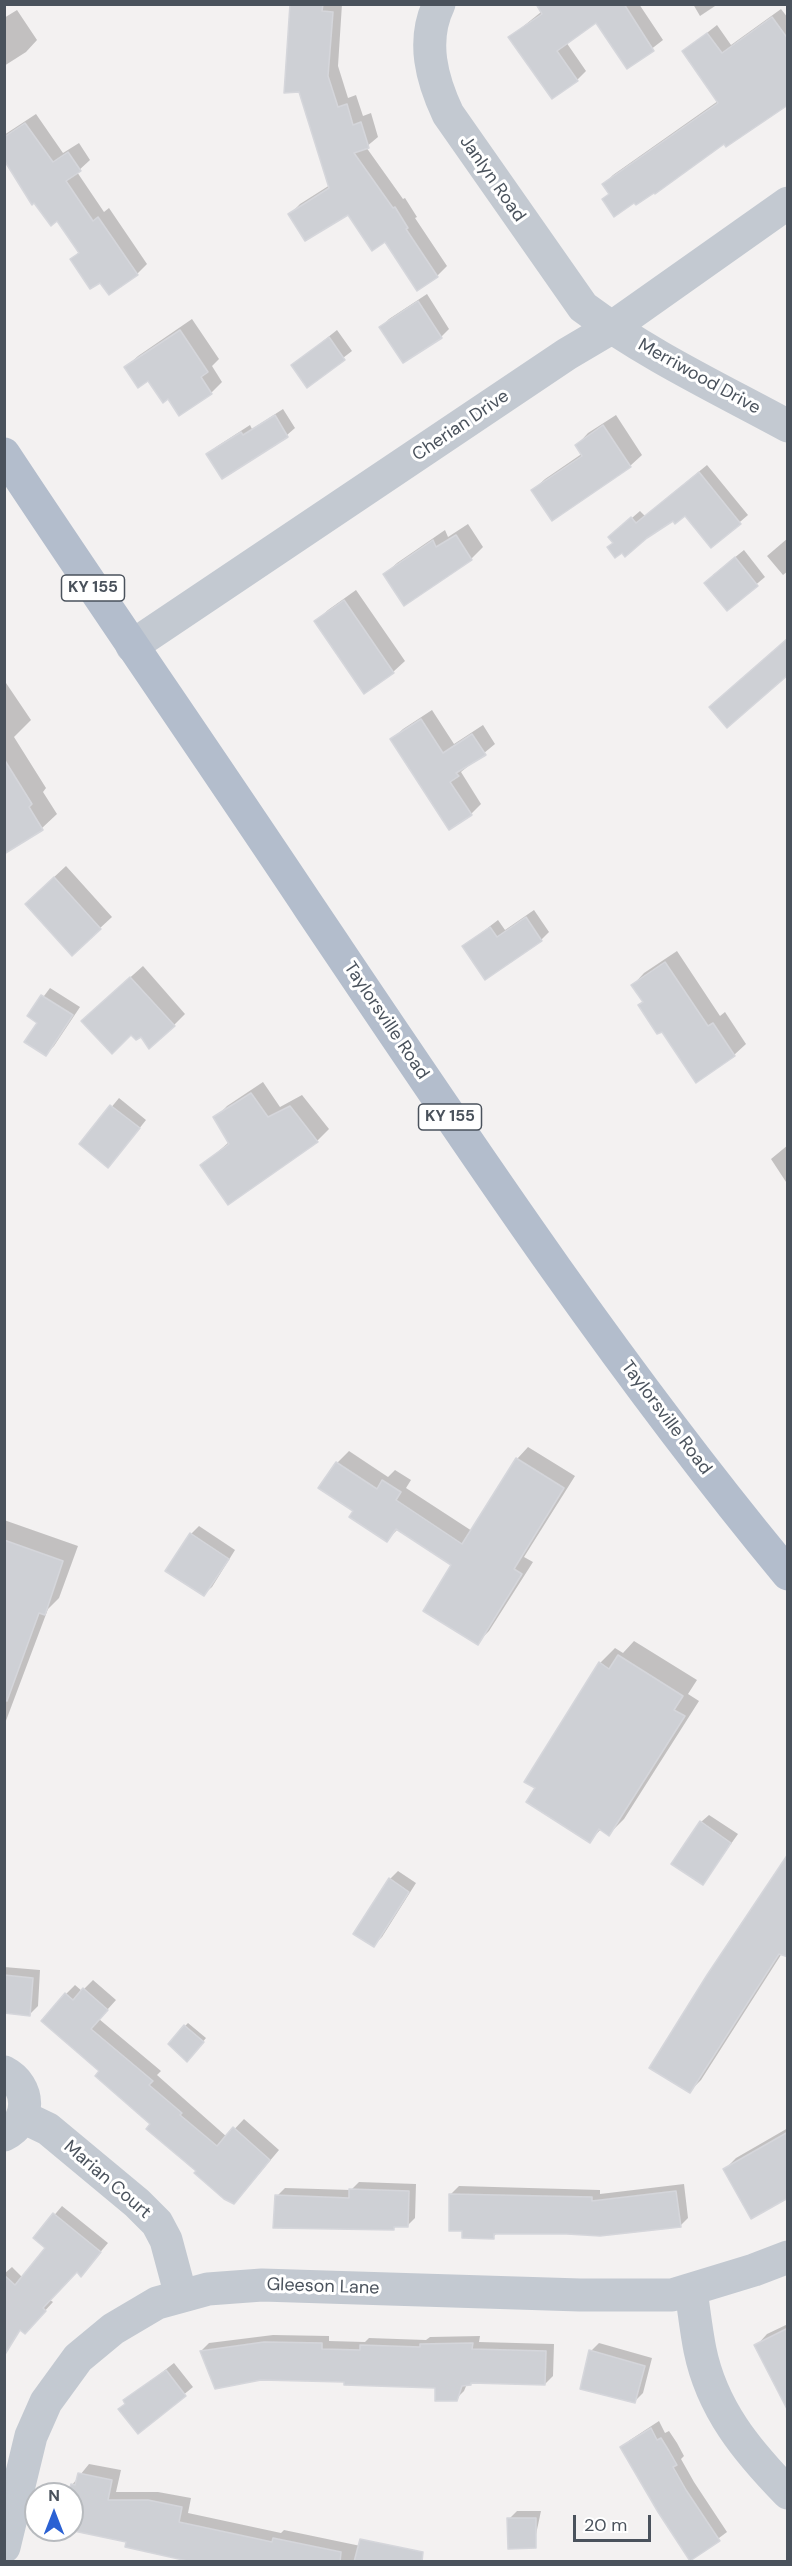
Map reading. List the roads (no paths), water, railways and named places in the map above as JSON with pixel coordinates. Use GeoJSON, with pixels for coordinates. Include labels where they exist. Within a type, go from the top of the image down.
{"type":"FeatureCollection","features":[{"type":"Feature","properties":{"kind":"main road","name":"Taylorsville Road"},"geometry":{"type":"LineString","coordinates":[[4,454],[446,1110],[585,1310],[788,1575]]}},
{"type":"Feature","properties":{"kind":"street","name":"Janlyn Road"},"geometry":{"type":"LineString","coordinates":[[439,4],[429,44],[430,65],[436,90],[448,114],[583,307],[611,328]]}},
{"type":"Feature","properties":{"kind":"street","name":"Cherian Drive"},"geometry":{"type":"LineString","coordinates":[[132,646],[567,354],[611,328],[788,202]]}},
{"type":"Feature","properties":{"kind":"street","name":"Merriwood Drive"},"geometry":{"type":"LineString","coordinates":[[611,328],[788,426]]}},
{"type":"Feature","properties":{"kind":"street","name":"Marian Court"},"geometry":{"type":"LineString","coordinates":[[4,2072],[20,2084],[24,2095],[26,2106],[14,2126],[48,2129],[137,2203],[157,2223],[166,2240],[181,2296]]}},
{"type":"Feature","properties":{"kind":"street","name":"Gleeson Lane"},"geometry":{"type":"LineString","coordinates":[[4,2547],[31,2436],[46,2402],[78,2358],[112,2329],[157,2303],[208,2289],[262,2285],[580,2295],[672,2295],[788,2257]]}},
{"type":"Feature","properties":{"kind":"street"},"geometry":{"type":"LineString","coordinates":[[691,2290],[700,2351],[708,2379],[720,2406],[734,2432],[788,2493]]}}]}
